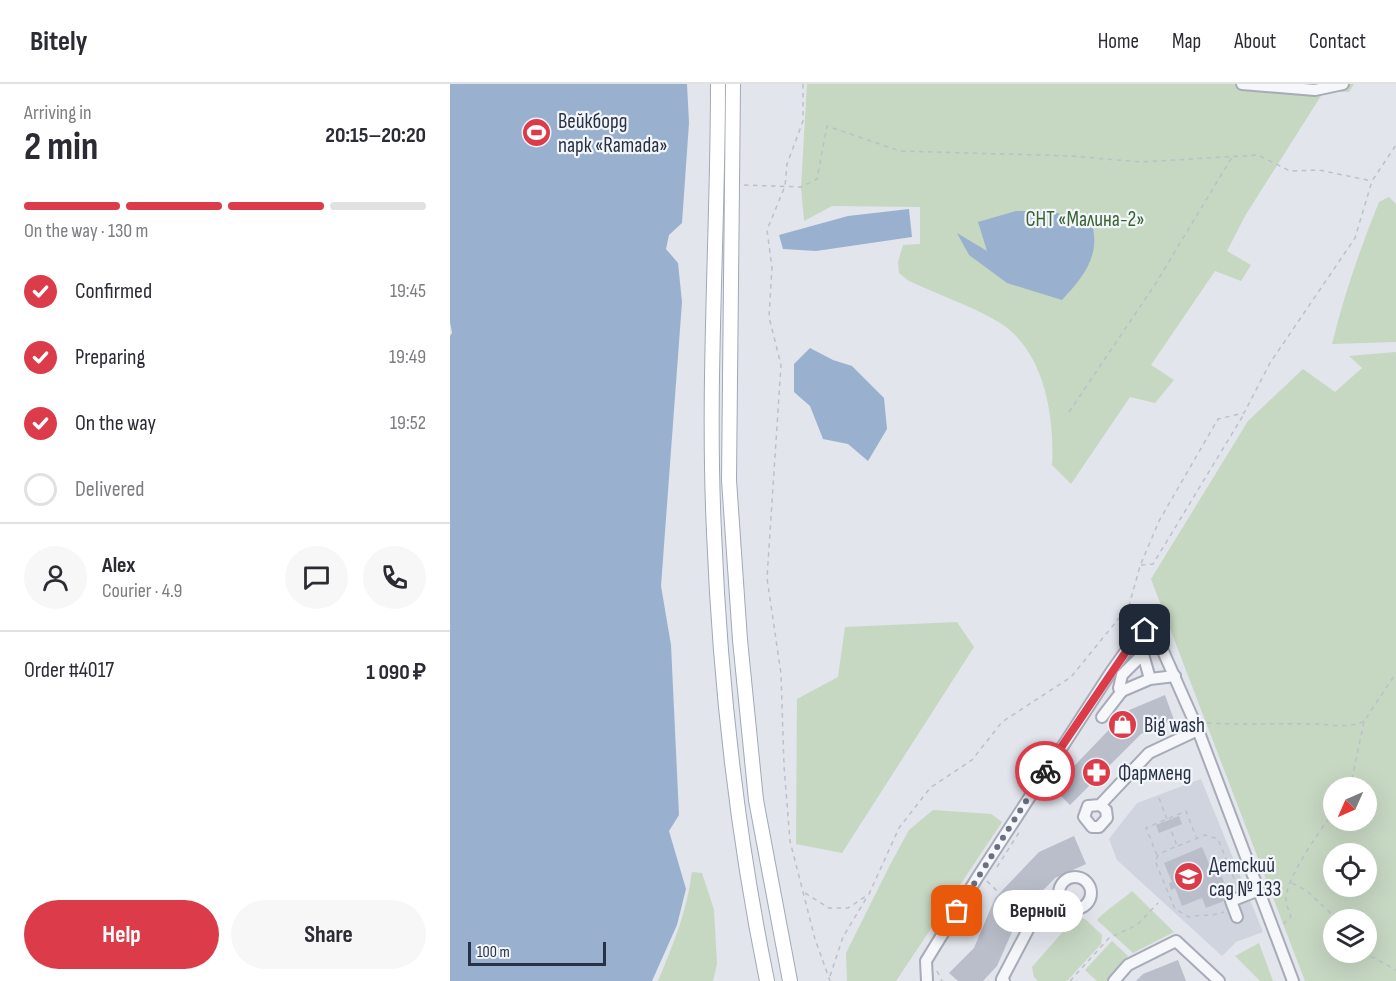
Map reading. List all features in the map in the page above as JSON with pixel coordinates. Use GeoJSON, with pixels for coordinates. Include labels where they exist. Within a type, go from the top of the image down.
{"type":"FeatureCollection","features":[{"type":"Feature","properties":{"kind":"main road"},"geometry":{"type":"LineString","coordinates":[[718,84],[712,426],[714,532],[740,834],[767,981]]}},
{"type":"Feature","properties":{"kind":"main road"},"geometry":{"type":"LineString","coordinates":[[734,84],[729,480],[740,640],[756,800],[790,981]]}},
{"type":"Feature","properties":{"kind":"street"},"geometry":{"type":"LineString","coordinates":[[1242,84],[1315,90],[1343,84]]}},
{"type":"Feature","properties":{"kind":"street"},"geometry":{"type":"LineString","coordinates":[[927,981],[926,962],[1040,778],[1138,634],[1145,630],[1154,633],[1175,676],[1293,981]]}},
{"type":"Feature","properties":{"kind":"street"},"geometry":{"type":"LineString","coordinates":[[1122,691],[1119,688],[1120,678],[1143,654],[1150,679]]}},
{"type":"Feature","properties":{"kind":"street"},"geometry":{"type":"LineString","coordinates":[[1102,717],[1122,691],[1150,679],[1175,676]]}},
{"type":"Feature","properties":{"kind":"street"},"geometry":{"type":"LineString","coordinates":[[1100,805],[1149,753],[1196,726]]}},
{"type":"Feature","properties":{"kind":"street"},"geometry":{"type":"LineString","coordinates":[[1236,913],[1231,901],[1259,890]]}},
{"type":"Feature","properties":{"kind":"street"},"geometry":{"type":"LineString","coordinates":[[1002,980],[1032,922],[1060,899]]}},
{"type":"Feature","properties":{"kind":"street"},"geometry":{"type":"LineString","coordinates":[[1114,981],[1128,965],[1176,941],[1219,981]]}},
{"type":"Feature","properties":{"kind":"path"},"geometry":{"type":"LineString","coordinates":[[803,84],[803,121],[787,164],[785,186],[767,230],[772,268],[769,317],[781,365],[767,578],[781,674],[784,766],[790,841],[815,939],[830,977]]}},
{"type":"Feature","properties":{"kind":"path"},"geometry":{"type":"LineString","coordinates":[[732,184],[801,187],[817,179],[827,126],[900,151],[1071,156],[1141,162],[1258,155],[1290,171],[1319,170],[1372,181]]}},
{"type":"Feature","properties":{"kind":"path"},"geometry":{"type":"LineString","coordinates":[[1140,566],[1153,564],[1244,413],[1270,363],[1355,238],[1372,181],[1396,146]]}},
{"type":"Feature","properties":{"kind":"path"},"geometry":{"type":"LineString","coordinates":[[1069,412],[1156,283],[1233,155]]}},
{"type":"Feature","properties":{"kind":"path"},"geometry":{"type":"LineString","coordinates":[[830,981],[843,937],[869,894],[899,828],[930,788],[972,760],[1002,722],[1071,676],[1129,606],[1140,566],[1159,521],[1218,419],[1244,413]]}},
{"type":"Feature","properties":{"kind":"path"},"geometry":{"type":"LineString","coordinates":[[1129,606],[1154,633]]}},
{"type":"Feature","properties":{"kind":"path"},"geometry":{"type":"LineString","coordinates":[[1352,777],[1364,721],[1396,673]]}},
{"type":"Feature","properties":{"kind":"path"},"geometry":{"type":"LineString","coordinates":[[1196,726],[1356,726],[1364,721]]}},
{"type":"Feature","properties":{"kind":"path"},"geometry":{"type":"LineString","coordinates":[[1159,798],[1178,846]]}},
{"type":"Feature","properties":{"kind":"path"},"geometry":{"type":"LineString","coordinates":[[1197,838],[1186,811],[1146,828],[1157,856],[1155,864],[1175,909],[1180,914],[1189,917],[1236,913]]}},
{"type":"Feature","properties":{"kind":"path"},"geometry":{"type":"LineString","coordinates":[[1291,916],[1286,898],[1323,825]]}},
{"type":"Feature","properties":{"kind":"path"},"geometry":{"type":"LineString","coordinates":[[1157,856],[1197,838],[1211,835],[1218,839],[1241,894]]}},
{"type":"Feature","properties":{"kind":"path"},"geometry":{"type":"LineString","coordinates":[[986,880],[999,894]]}},
{"type":"Feature","properties":{"kind":"path"},"geometry":{"type":"LineString","coordinates":[[1292,883],[1307,891],[1326,909]]}},
{"type":"Feature","properties":{"kind":"path"},"geometry":{"type":"LineString","coordinates":[[805,893],[829,908],[848,908],[869,894]]}},
{"type":"Feature","properties":{"kind":"path"},"geometry":{"type":"LineString","coordinates":[[1070,981],[1109,938],[1137,925],[1158,903]]}},
{"type":"Feature","properties":{"kind":"path"},"geometry":{"type":"LineString","coordinates":[[1377,960],[1396,970]]}},
{"type":"Feature","properties":{"kind":"shaded area","name":"Детский сад № 133"},"geometry":{"type":"Polygon","coordinates":[[[1201,779],[1263,932],[1236,942],[1222,956],[1117,860],[1109,839],[1137,803],[1201,779]]]}},
{"type":"Feature","properties":{"kind":"green space","name":"СНТ «Малина-2»"},"geometry":{"type":"Polygon","coordinates":[[[807,84],[1354,84],[1349,92],[1324,91],[1245,216],[1227,251],[1251,265],[1241,281],[1215,271],[1151,365],[1174,380],[1155,403],[1130,397],[1071,484],[1052,465],[1048,405],[1036,366],[1026,348],[1013,333],[997,321],[909,281],[899,273],[898,262],[903,245],[920,244],[920,207],[832,206],[804,221],[801,187],[807,84]]]}},
{"type":"Feature","properties":{"kind":"green space"},"geometry":{"type":"Polygon","coordinates":[[[1389,197],[1396,204],[1396,342],[1332,344],[1347,290],[1372,220],[1379,202],[1389,197]]]}},
{"type":"Feature","properties":{"kind":"green space"},"geometry":{"type":"Polygon","coordinates":[[[1396,352],[1396,981],[1305,981],[1151,579],[1248,421],[1303,369],[1335,392],[1362,368],[1349,356],[1396,352]]]}},
{"type":"Feature","properties":{"kind":"green space"},"geometry":{"type":"Polygon","coordinates":[[[957,622],[974,647],[842,853],[796,844],[797,699],[838,677],[845,627],[957,622]]]}},
{"type":"Feature","properties":{"kind":"green space"},"geometry":{"type":"Polygon","coordinates":[[[933,810],[991,814],[1002,822],[896,981],[847,981],[846,953],[890,865],[909,830],[933,810]]]}},
{"type":"Feature","properties":{"kind":"green space"},"geometry":{"type":"Polygon","coordinates":[[[692,872],[702,873],[714,910],[717,964],[713,981],[658,981],[683,914],[692,872]]]}},
{"type":"Feature","properties":{"kind":"green space"},"geometry":{"type":"Polygon","coordinates":[[[1132,891],[1174,932],[1133,953],[1097,920],[1132,891]]]}},
{"type":"Feature","properties":{"kind":"green space"},"geometry":{"type":"Polygon","coordinates":[[[1075,918],[1085,919],[1102,935],[1101,944],[1067,981],[1038,981],[1034,977],[1032,967],[1075,918]]]}},
{"type":"Feature","properties":{"kind":"green space"},"geometry":{"type":"Polygon","coordinates":[[[1112,941],[1128,956],[1106,981],[1097,981],[1085,970],[1112,941]]]}},
{"type":"Feature","properties":{"kind":"green space"},"geometry":{"type":"Polygon","coordinates":[[[1259,943],[1273,981],[1260,981],[1235,956],[1259,943]]]}},
{"type":"Feature","properties":{"kind":"water"},"geometry":{"type":"Polygon","coordinates":[[[450,84],[687,84],[689,123],[682,223],[669,235],[666,249],[678,263],[682,302],[661,586],[671,645],[679,815],[669,831],[686,889],[677,925],[652,981],[450,981],[450,336],[452,333],[450,322],[450,84]]]}},
{"type":"Feature","properties":{"kind":"water"},"geometry":{"type":"Polygon","coordinates":[[[909,209],[912,237],[816,251],[783,249],[779,235],[848,216],[909,209]]]}},
{"type":"Feature","properties":{"kind":"water"},"geometry":{"type":"Polygon","coordinates":[[[1016,211],[1051,211],[1092,224],[1094,247],[1092,257],[1083,275],[1062,300],[1007,283],[969,255],[957,233],[987,251],[978,222],[1016,211]]]}},
{"type":"Feature","properties":{"kind":"water"},"geometry":{"type":"Polygon","coordinates":[[[810,348],[833,360],[852,366],[884,398],[887,429],[868,461],[848,444],[823,439],[810,406],[794,392],[794,364],[810,348]]]}},
{"type":"Feature","properties":{"kind":"building"},"geometry":{"type":"Polygon","coordinates":[[[1165,695],[1174,720],[1141,734],[1070,805],[1053,788],[1127,711],[1165,695]]]}},
{"type":"Feature","properties":{"kind":"building"},"geometry":{"type":"Polygon","coordinates":[[[1179,816],[1182,824],[1159,833],[1156,825],[1179,816]]]}},
{"type":"Feature","properties":{"kind":"building"},"geometry":{"type":"Polygon","coordinates":[[[1074,836],[1086,864],[1055,878],[1020,914],[997,966],[983,981],[958,981],[949,973],[974,948],[995,898],[1039,852],[1074,836]]]}},
{"type":"Feature","properties":{"kind":"building"},"geometry":{"type":"Polygon","coordinates":[[[1202,847],[1210,866],[1216,863],[1229,894],[1224,901],[1206,908],[1202,898],[1182,906],[1175,888],[1171,890],[1169,883],[1172,882],[1164,863],[1202,847]]]}},
{"type":"Feature","properties":{"kind":"building"},"geometry":{"type":"Polygon","coordinates":[[[1178,960],[1186,981],[1136,981],[1143,974],[1178,960]]]}},
{"type":"Feature","properties":{"kind":"way so far"},"geometry":{"type":"LineString","coordinates":[[957,911],[1045,771]]}},
{"type":"Feature","properties":{"kind":"place","name":"Вейкборд парк «Ramada»"},"geometry":{"type":"Point","coordinates":[537,133]}},
{"type":"Feature","properties":{"kind":"place","name":"Big wash"},"geometry":{"type":"Point","coordinates":[1123,725]}},
{"type":"Feature","properties":{"kind":"place","name":"Фармленд"},"geometry":{"type":"Point","coordinates":[1097,773]}},
{"type":"Feature","properties":{"kind":"place","name":"Детский сад № 133"},"geometry":{"type":"Point","coordinates":[1188,877]}},
{"type":"Feature","properties":{"kind":"place","name":"Верный"},"geometry":{"type":"Point","coordinates":[957,911]}},
{"type":"Feature","properties":{"kind":"route"},"geometry":{"type":"LineString","coordinates":[[1045,771],[1111,672],[1138,634],[1145,630]]}}]}
